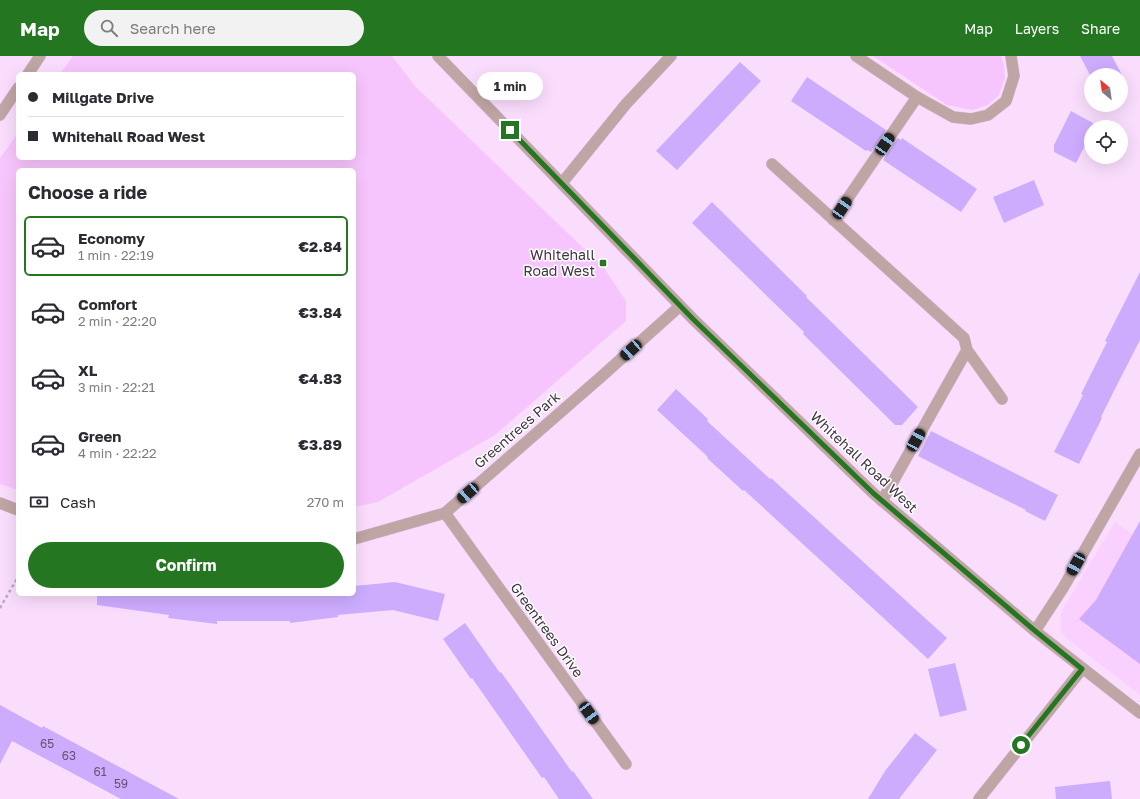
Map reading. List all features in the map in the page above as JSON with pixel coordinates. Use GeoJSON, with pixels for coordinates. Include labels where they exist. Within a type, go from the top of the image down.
{"type":"FeatureCollection","features":[{"type":"Feature","properties":{"kind":"street"},"geometry":{"type":"LineString","coordinates":[[29,72],[40,56]]}},
{"type":"Feature","properties":{"kind":"street","name":"Whitehall Road West"},"geometry":{"type":"LineString","coordinates":[[438,56],[680,306],[847,469],[882,501],[1034,630],[1140,713]]}},
{"type":"Feature","properties":{"kind":"street"},"geometry":{"type":"LineString","coordinates":[[562,183],[626,104],[671,56]]}},
{"type":"Feature","properties":{"kind":"street"},"geometry":{"type":"LineString","coordinates":[[856,56],[917,97],[953,117],[971,118],[988,115],[1006,101],[1014,76],[1011,56]]}},
{"type":"Feature","properties":{"kind":"street"},"geometry":{"type":"LineString","coordinates":[[0,115],[16,91]]}},
{"type":"Feature","properties":{"kind":"street"},"geometry":{"type":"LineString","coordinates":[[834,220],[917,97]]}},
{"type":"Feature","properties":{"kind":"street"},"geometry":{"type":"LineString","coordinates":[[772,164],[964,338],[967,350],[1002,399]]}},
{"type":"Feature","properties":{"kind":"street","name":"Greentrees Park"},"geometry":{"type":"LineString","coordinates":[[356,538],[445,513],[680,306]]}},
{"type":"Feature","properties":{"kind":"street"},"geometry":{"type":"LineString","coordinates":[[882,501],[967,350]]}},
{"type":"Feature","properties":{"kind":"street"},"geometry":{"type":"LineString","coordinates":[[1034,630],[1063,588],[1140,454]]}},
{"type":"Feature","properties":{"kind":"street"},"geometry":{"type":"LineString","coordinates":[[0,503],[16,509]]}},
{"type":"Feature","properties":{"kind":"street","name":"Greentrees Drive"},"geometry":{"type":"LineString","coordinates":[[445,513],[626,764]]}},
{"type":"Feature","properties":{"kind":"street"},"geometry":{"type":"LineString","coordinates":[[979,799],[1082,669]]}},
{"type":"Feature","properties":{"kind":"path"},"geometry":{"type":"LineString","coordinates":[[0,608],[16,580]]}},
{"type":"Feature","properties":{"kind":"shaded area"},"geometry":{"type":"Polygon","coordinates":[[[73,56],[392,56],[415,86],[604,268],[626,301],[626,321],[495,435],[378,502],[356,507],[356,168],[16,168],[16,489],[0,484],[0,158],[16,136],[16,160],[356,160],[356,72],[61,72],[73,56]]]}},
{"type":"Feature","properties":{"kind":"shaded area"},"geometry":{"type":"Polygon","coordinates":[[[873,56],[1001,56],[1004,65],[1005,78],[999,95],[988,105],[973,110],[947,105],[873,56]]]}},
{"type":"Feature","properties":{"kind":"shaded area"},"geometry":{"type":"Polygon","coordinates":[[[1115,522],[1140,540],[1140,695],[1069,640],[1061,632],[1061,612],[1115,522]]]}},
{"type":"Feature","properties":{"kind":"building"},"geometry":{"type":"Polygon","coordinates":[[[1080,56],[1112,56],[1118,68],[1086,68],[1080,56]]]}},
{"type":"Feature","properties":{"kind":"building"},"geometry":{"type":"Polygon","coordinates":[[[740,62],[761,81],[677,170],[656,151],[740,62]]]}},
{"type":"Feature","properties":{"kind":"building"},"geometry":{"type":"Polygon","coordinates":[[[807,77],[886,130],[871,152],[866,151],[791,101],[807,77]]]}},
{"type":"Feature","properties":{"kind":"building"},"geometry":{"type":"Polygon","coordinates":[[[1071,111],[1088,120],[1084,120],[1084,148],[1076,163],[1054,152],[1054,145],[1071,111]]]}},
{"type":"Feature","properties":{"kind":"building"},"geometry":{"type":"Polygon","coordinates":[[[898,138],[901,140],[902,138],[977,189],[961,212],[883,160],[898,138]]]}},
{"type":"Feature","properties":{"kind":"building"},"geometry":{"type":"Polygon","coordinates":[[[1034,180],[1044,205],[1004,223],[993,197],[1034,180]]]}},
{"type":"Feature","properties":{"kind":"building"},"geometry":{"type":"Polygon","coordinates":[[[712,202],[918,407],[902,425],[895,425],[803,334],[804,332],[692,223],[712,202]]]}},
{"type":"Feature","properties":{"kind":"building"},"geometry":{"type":"Polygon","coordinates":[[[1140,272],[1140,340],[1079,464],[1054,452],[1083,395],[1081,394],[1107,342],[1105,341],[1140,272]]]}},
{"type":"Feature","properties":{"kind":"building"},"geometry":{"type":"Polygon","coordinates":[[[676,389],[708,419],[707,421],[770,479],[771,478],[947,638],[928,659],[744,490],[743,491],[707,458],[708,457],[657,410],[676,389]]]}},
{"type":"Feature","properties":{"kind":"building"},"geometry":{"type":"Polygon","coordinates":[[[931,431],[1058,495],[1045,521],[918,456],[931,431]]]}},
{"type":"Feature","properties":{"kind":"building"},"geometry":{"type":"Polygon","coordinates":[[[1140,521],[1140,664],[1079,619],[1096,600],[1140,521]]]}},
{"type":"Feature","properties":{"kind":"building"},"geometry":{"type":"Polygon","coordinates":[[[395,582],[445,594],[438,621],[393,610],[338,615],[338,617],[290,623],[290,621],[217,621],[217,624],[168,618],[169,615],[97,605],[97,596],[356,596],[356,586],[395,582]]]}},
{"type":"Feature","properties":{"kind":"building"},"geometry":{"type":"Polygon","coordinates":[[[465,623],[593,799],[559,799],[544,777],[542,778],[443,639],[465,623]]]}},
{"type":"Feature","properties":{"kind":"building"},"geometry":{"type":"Polygon","coordinates":[[[955,663],[967,710],[940,717],[928,669],[955,663]]]}},
{"type":"Feature","properties":{"kind":"building"},"geometry":{"type":"Polygon","coordinates":[[[0,705],[42,728],[43,726],[179,799],[121,799],[12,741],[0,764],[0,705]]]}},
{"type":"Feature","properties":{"kind":"building"},"geometry":{"type":"Polygon","coordinates":[[[915,733],[937,750],[899,799],[868,799],[885,771],[915,733]]]}},
{"type":"Feature","properties":{"kind":"building"},"geometry":{"type":"Polygon","coordinates":[[[1110,781],[1112,799],[1056,799],[1055,787],[1110,781]]]}},
{"type":"Feature","properties":{"kind":"place","name":"Whitehall Road West"},"geometry":{"type":"Point","coordinates":[603,263]}},
{"type":"Feature","properties":{"kind":"route"},"geometry":{"type":"LineString","coordinates":[[510,130],[693,319],[873,493],[1082,669],[1021,745]]}}]}
